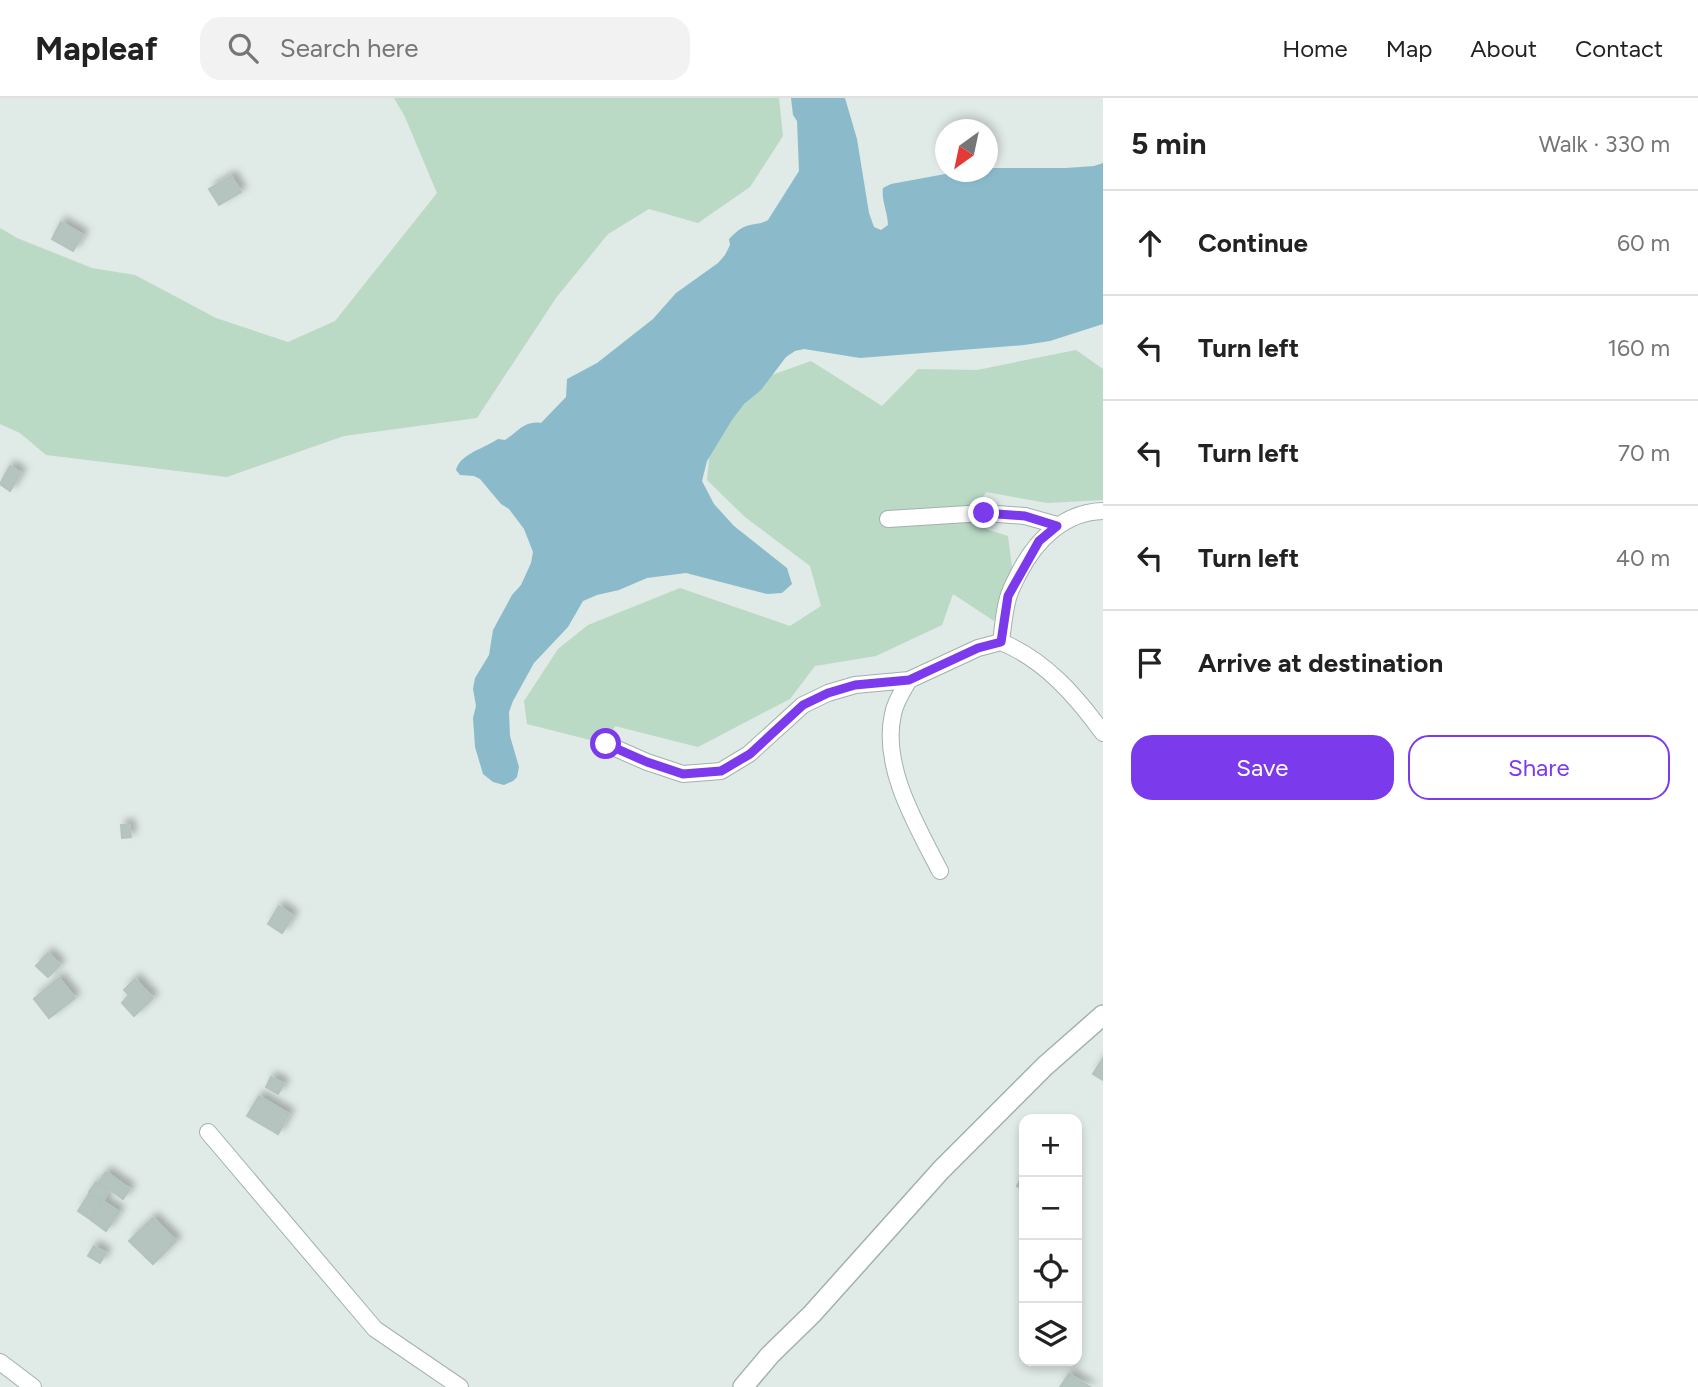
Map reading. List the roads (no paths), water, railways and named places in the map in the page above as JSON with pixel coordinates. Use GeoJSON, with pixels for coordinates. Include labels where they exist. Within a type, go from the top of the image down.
{"type":"FeatureCollection","features":[{"type":"Feature","properties":{"kind":"street"},"geometry":{"type":"LineString","coordinates":[[1001,642],[1008,596],[1039,541],[1057,526],[1088,512],[1103,511]]}},
{"type":"Feature","properties":{"kind":"street"},"geometry":{"type":"LineString","coordinates":[[888,519],[984,513],[1025,516],[1057,526]]}},
{"type":"Feature","properties":{"kind":"street"},"geometry":{"type":"LineString","coordinates":[[606,744],[683,774],[721,771],[750,754],[803,705],[828,693],[855,685],[909,680],[978,648],[1001,642],[1021,650],[1055,677],[1080,702],[1103,733]]}},
{"type":"Feature","properties":{"kind":"street"},"geometry":{"type":"LineString","coordinates":[[909,680],[893,710],[890,730],[896,769],[901,793],[940,872]]}},
{"type":"Feature","properties":{"kind":"street"},"geometry":{"type":"LineString","coordinates":[[743,1387],[941,1170],[1045,1066],[1103,1015]]}},
{"type":"Feature","properties":{"kind":"street"},"geometry":{"type":"LineString","coordinates":[[208,1132],[375,1329],[460,1387]]}},
{"type":"Feature","properties":{"kind":"street"},"geometry":{"type":"LineString","coordinates":[[0,1362],[33,1387]]}},
{"type":"Feature","properties":{"kind":"water"},"geometry":{"type":"Polygon","coordinates":[[[791,98],[845,98],[857,139],[869,213],[874,227],[881,230],[888,225],[883,188],[891,184],[935,176],[935,182],[998,182],[998,168],[1066,168],[1103,163],[1103,324],[1050,341],[1024,345],[860,358],[804,349],[786,357],[761,390],[744,404],[732,420],[707,461],[702,481],[714,504],[734,526],[787,568],[792,584],[782,593],[767,594],[686,573],[647,578],[583,601],[568,627],[534,663],[513,701],[509,712],[510,736],[519,767],[517,777],[504,785],[493,782],[483,774],[475,747],[473,718],[476,706],[473,689],[475,678],[489,655],[493,630],[512,595],[521,585],[533,552],[524,529],[509,509],[501,504],[480,479],[460,475],[456,470],[458,464],[473,452],[498,439],[505,440],[525,425],[541,423],[566,397],[567,379],[597,363],[653,319],[676,293],[718,263],[730,245],[729,239],[738,231],[768,220],[799,171],[797,121],[793,115],[791,98]]]}}]}
